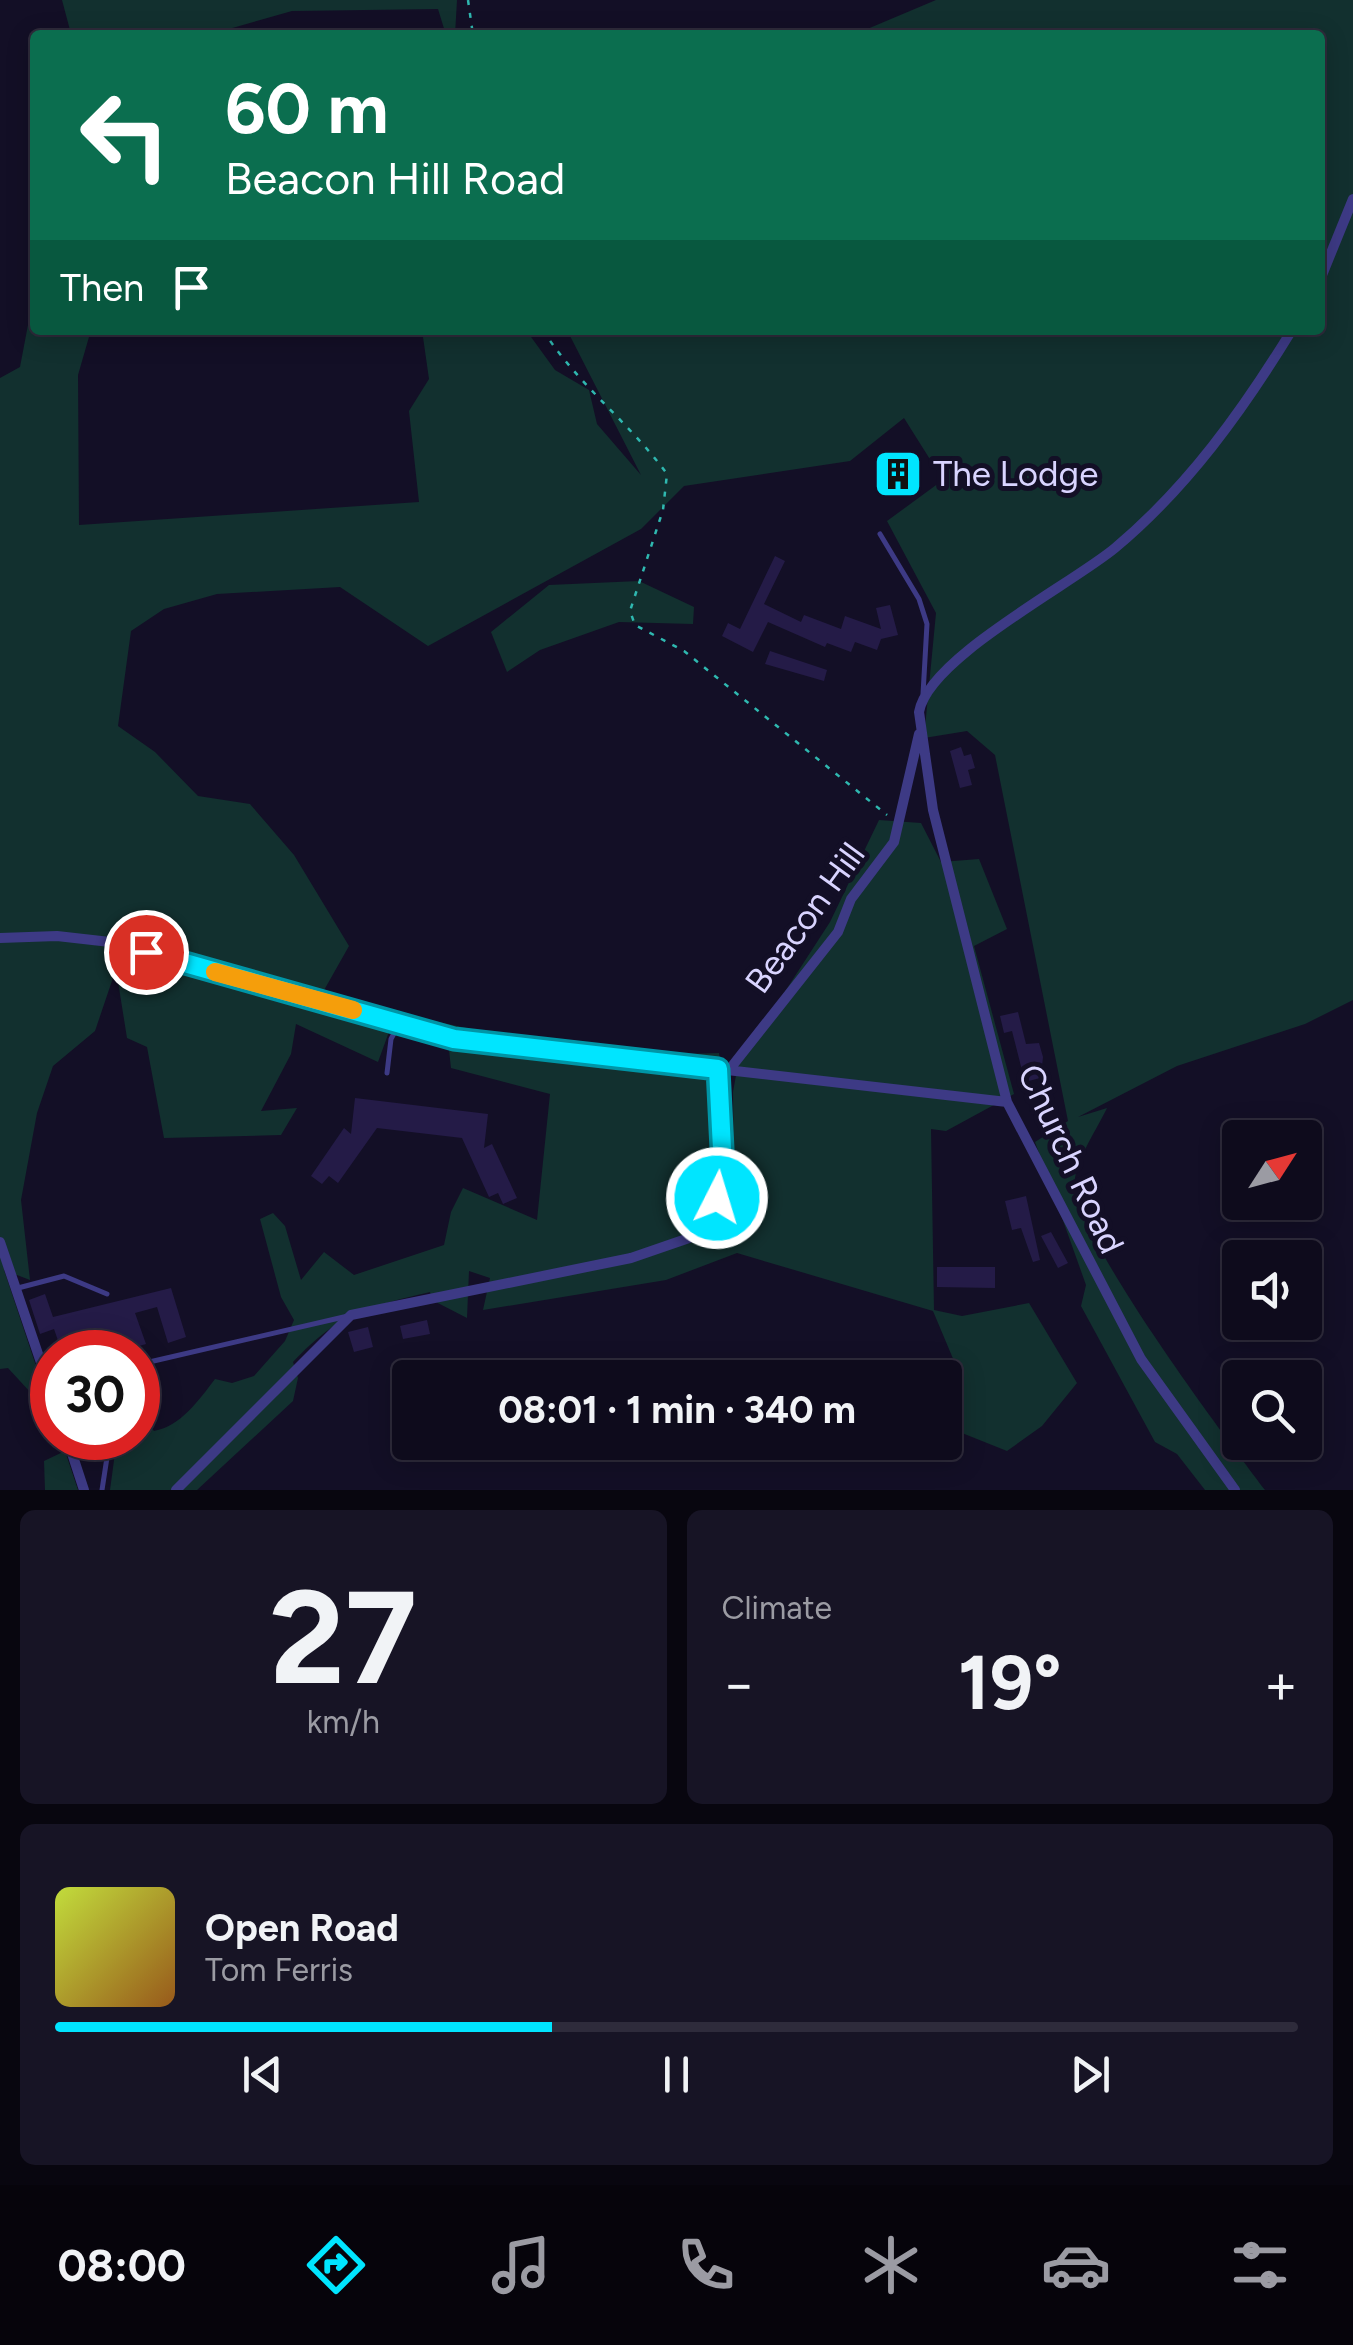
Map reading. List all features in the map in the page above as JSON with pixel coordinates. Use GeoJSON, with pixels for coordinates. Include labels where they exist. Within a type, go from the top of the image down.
{"type":"FeatureCollection","features":[{"type":"Feature","properties":{"kind":"street"},"geometry":{"type":"LineString","coordinates":[[1325,268],[1353,199]]}},
{"type":"Feature","properties":{"kind":"street"},"geometry":{"type":"LineString","coordinates":[[923,699],[984,638],[1115,548],[1205,458],[1289,335]]}},
{"type":"Feature","properties":{"kind":"street","name":"Church Road"},"geometry":{"type":"LineString","coordinates":[[923,699],[920,731],[933,810],[1007,1102],[1141,1359],[1235,1490]]}},
{"type":"Feature","properties":{"kind":"street","name":"Beacon Hill"},"geometry":{"type":"LineString","coordinates":[[723,1069],[838,932],[851,899],[894,842],[909,792],[920,731]]}},
{"type":"Feature","properties":{"kind":"street"},"geometry":{"type":"LineString","coordinates":[[0,938],[57,936],[110,942],[454,1039],[1007,1102]]}},
{"type":"Feature","properties":{"kind":"street"},"geometry":{"type":"LineString","coordinates":[[176,1490],[351,1315],[631,1258],[689,1238],[704,1223],[717,1198],[723,1069]]}},
{"type":"Feature","properties":{"kind":"street"},"geometry":{"type":"LineString","coordinates":[[0,1242],[30,1332]]}},
{"type":"Feature","properties":{"kind":"street"},"geometry":{"type":"LineString","coordinates":[[74,1460],[84,1490]]}},
{"type":"Feature","properties":{"kind":"lane"},"geometry":{"type":"LineString","coordinates":[[880,534],[919,599],[927,624],[923,699]]}},
{"type":"Feature","properties":{"kind":"lane"},"geometry":{"type":"LineString","coordinates":[[387,1073],[390,1039],[400,1024]]}},
{"type":"Feature","properties":{"kind":"lane"},"geometry":{"type":"LineString","coordinates":[[15,1289],[64,1276],[107,1294]]}},
{"type":"Feature","properties":{"kind":"lane"},"geometry":{"type":"LineString","coordinates":[[160,1360],[351,1315]]}},
{"type":"Feature","properties":{"kind":"lane"},"geometry":{"type":"LineString","coordinates":[[102,1490],[107,1460]]}},
{"type":"Feature","properties":{"kind":"path"},"geometry":{"type":"LineString","coordinates":[[468,0],[472,30]]}},
{"type":"Feature","properties":{"kind":"path"},"geometry":{"type":"LineString","coordinates":[[546,335],[558,354],[641,439],[666,474],[663,510],[630,610],[636,625],[684,651],[897,824]]}},
{"type":"Feature","properties":{"kind":"green space"},"geometry":{"type":"Polygon","coordinates":[[[62,0],[457,0],[455,30],[444,30],[438,9],[292,11],[226,30],[70,30],[62,0]]]}},
{"type":"Feature","properties":{"kind":"green space"},"geometry":{"type":"Polygon","coordinates":[[[936,0],[1353,0],[1353,1000],[1305,1024],[1177,1066],[1078,1117],[1107,1108],[1084,1151],[1075,1178],[1079,1204],[1096,1241],[1153,1334],[1222,1432],[1222,1460],[1243,1460],[1265,1490],[1205,1490],[1177,1454],[1155,1442],[1081,1306],[1086,1285],[1035,1142],[1068,1121],[995,755],[967,731],[924,738],[936,613],[887,521],[943,480],[904,418],[850,461],[684,486],[641,529],[428,646],[340,587],[217,594],[164,609],[131,631],[118,726],[155,752],[198,796],[250,804],[294,855],[349,946],[323,992],[470,1029],[569,1046],[669,1054],[719,1053],[734,1198],[733,1092],[738,1064],[830,922],[879,820],[921,823],[941,862],[979,859],[1007,929],[974,946],[1014,1094],[946,1131],[931,1129],[934,1310],[962,1316],[1029,1303],[1077,1383],[1042,1426],[1007,1451],[962,1433],[962,1360],[954,1360],[933,1311],[737,1253],[666,1280],[483,1310],[490,1278],[469,1271],[467,1318],[432,1300],[430,1292],[370,1308],[325,1332],[293,1362],[298,1378],[293,1401],[197,1490],[110,1490],[114,1460],[160,1460],[160,1429],[189,1411],[215,1379],[232,1383],[254,1376],[285,1341],[294,1320],[281,1297],[260,1219],[273,1213],[285,1226],[301,1280],[324,1252],[354,1275],[444,1245],[451,1212],[463,1188],[537,1220],[550,1094],[451,1068],[448,1041],[390,1029],[378,1062],[296,1024],[291,1054],[261,1111],[297,1108],[281,1135],[164,1138],[147,1047],[127,1038],[116,969],[95,1031],[53,1066],[37,1113],[21,1200],[30,1280],[4,1270],[30,1348],[30,1392],[8,1368],[0,1369],[0,378],[20,367],[30,314],[30,335],[90,335],[78,375],[79,525],[419,502],[409,411],[429,379],[423,335],[530,335],[555,370],[589,390],[597,424],[641,475],[570,335],[1325,335],[1325,30],[865,30],[936,0]]]}},
{"type":"Feature","properties":{"kind":"green space"},"geometry":{"type":"Polygon","coordinates":[[[639,581],[694,607],[693,624],[619,622],[540,650],[507,672],[491,632],[549,585],[639,581]]]}},
{"type":"Feature","properties":{"kind":"green space"},"geometry":{"type":"Polygon","coordinates":[[[68,1460],[78,1490],[45,1490],[44,1461],[68,1460]]]}},
{"type":"Feature","properties":{"kind":"building","name":"The Lodge"},"geometry":{"type":"Polygon","coordinates":[[[901,458],[914,474],[894,489],[882,473],[901,458]]]}},
{"type":"Feature","properties":{"kind":"building"},"geometry":{"type":"Polygon","coordinates":[[[775,556],[785,561],[764,604],[801,622],[804,615],[841,629],[845,616],[881,629],[876,608],[890,605],[898,635],[881,639],[877,650],[855,642],[851,652],[827,643],[825,647],[768,622],[753,652],[722,636],[728,623],[740,629],[775,556]]]}},
{"type":"Feature","properties":{"kind":"building"},"geometry":{"type":"Polygon","coordinates":[[[770,651],[827,670],[824,681],[765,664],[770,651]]]}},
{"type":"Feature","properties":{"kind":"building"},"geometry":{"type":"Polygon","coordinates":[[[961,747],[964,756],[971,754],[975,768],[968,770],[972,785],[960,788],[950,751],[961,747]]]}},
{"type":"Feature","properties":{"kind":"building"},"geometry":{"type":"Polygon","coordinates":[[[1018,1012],[1026,1044],[1039,1043],[1043,1057],[1042,1066],[1037,1067],[1040,1078],[1025,1082],[1012,1031],[1004,1033],[1000,1016],[1018,1012]]]}},
{"type":"Feature","properties":{"kind":"building"},"geometry":{"type":"Polygon","coordinates":[[[355,1098],[488,1114],[484,1148],[492,1144],[517,1198],[503,1204],[498,1193],[489,1197],[462,1138],[377,1128],[338,1183],[329,1176],[322,1184],[311,1176],[344,1128],[351,1134],[355,1098]]]}},
{"type":"Feature","properties":{"kind":"building"},"geometry":{"type":"Polygon","coordinates":[[[1026,1196],[1040,1260],[1033,1262],[1021,1228],[1012,1230],[1005,1201],[1026,1196]]]}},
{"type":"Feature","properties":{"kind":"building"},"geometry":{"type":"Polygon","coordinates":[[[1051,1232],[1068,1263],[1058,1268],[1041,1236],[1051,1232]]]}},
{"type":"Feature","properties":{"kind":"building"},"geometry":{"type":"Polygon","coordinates":[[[937,1267],[995,1267],[995,1288],[937,1287],[937,1267]]]}},
{"type":"Feature","properties":{"kind":"building"},"geometry":{"type":"Polygon","coordinates":[[[171,1288],[186,1337],[168,1343],[157,1307],[135,1313],[141,1330],[39,1330],[29,1300],[45,1294],[53,1317],[171,1288]]]}},
{"type":"Feature","properties":{"kind":"building"},"geometry":{"type":"Polygon","coordinates":[[[427,1320],[430,1334],[403,1339],[400,1326],[427,1320]]]}},
{"type":"Feature","properties":{"kind":"building"},"geometry":{"type":"Polygon","coordinates":[[[368,1327],[373,1347],[354,1352],[348,1332],[368,1327]]]}},
{"type":"Feature","properties":{"kind":"slow traffic"},"geometry":{"type":"LineString","coordinates":[[215,972],[353,1010]]}},
{"type":"Feature","properties":{"kind":"place","name":"The Lodge"},"geometry":{"type":"Point","coordinates":[898,474]}},
{"type":"Feature","properties":{"kind":"route"},"geometry":{"type":"LineString","coordinates":[[146,952],[454,1039],[718,1069],[722,1149],[717,1198]]}}]}
